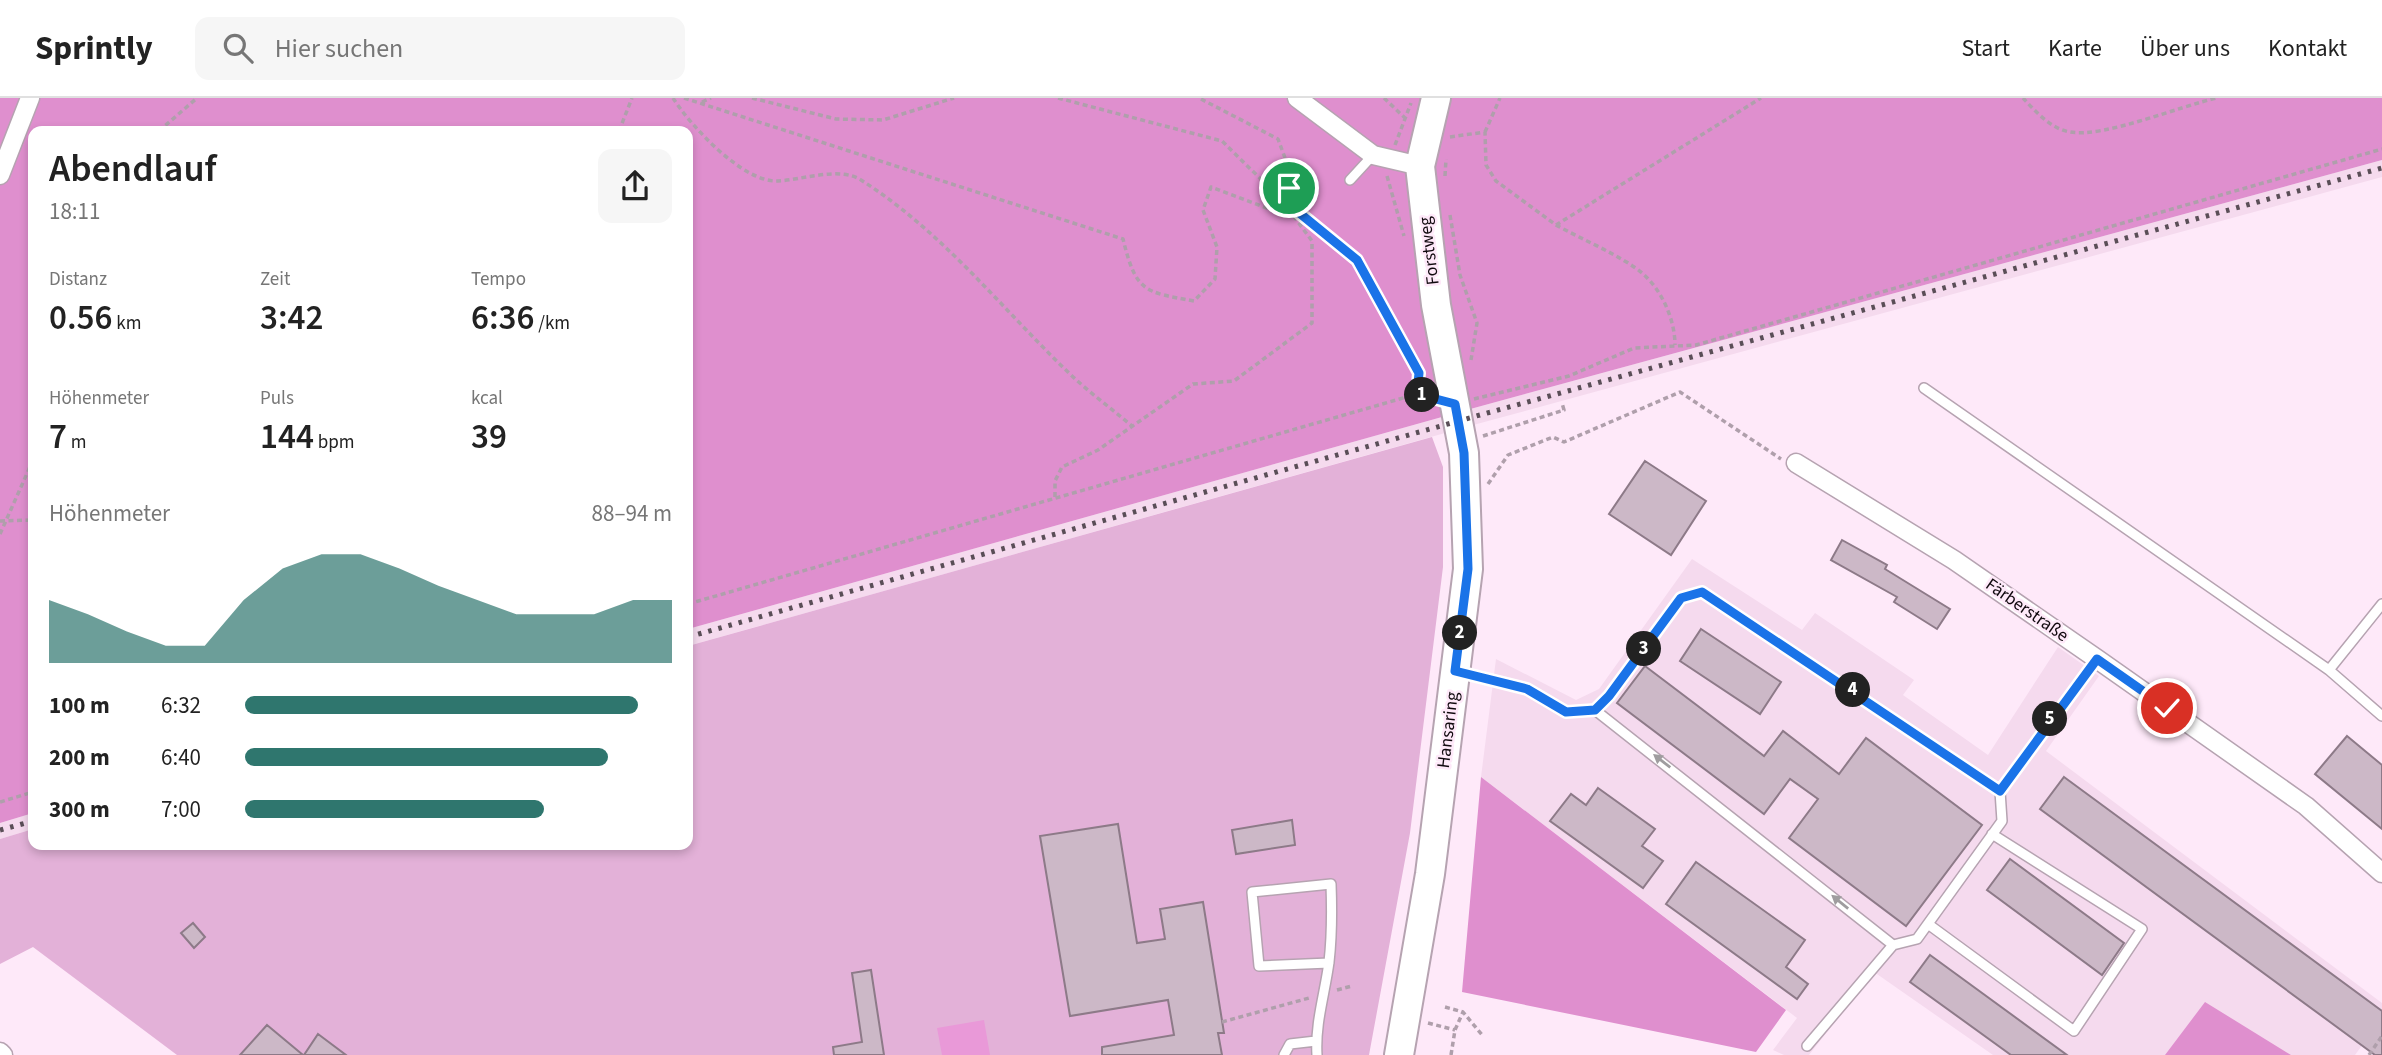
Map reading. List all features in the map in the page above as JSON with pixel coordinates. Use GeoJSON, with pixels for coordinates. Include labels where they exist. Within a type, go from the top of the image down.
{"type":"FeatureCollection","features":[{"type":"Feature","properties":{"kind":"main road","name":"Forstweg"},"geometry":{"type":"LineString","coordinates":[[1436,98],[1420,166],[1441,399]]}},
{"type":"Feature","properties":{"kind":"main road","name":"Hansaring"},"geometry":{"type":"LineString","coordinates":[[1399,1055],[1430,874],[1468,569],[1464,453],[1441,399]]}},
{"type":"Feature","properties":{"kind":"street"},"geometry":{"type":"LineString","coordinates":[[0,175],[30,98]]}},
{"type":"Feature","properties":{"kind":"street"},"geometry":{"type":"LineString","coordinates":[[1297,98],[1381,158],[1420,166]]}},
{"type":"Feature","properties":{"kind":"street","name":"Färberstraße"},"geometry":{"type":"LineString","coordinates":[[1796,463],[1954,560],[2097,659],[2306,806],[2382,873]]}},
{"type":"Feature","properties":{"kind":"lane"},"geometry":{"type":"LineString","coordinates":[[1350,180],[1381,158]]}},
{"type":"Feature","properties":{"kind":"lane"},"geometry":{"type":"LineString","coordinates":[[1924,388],[2329,670],[2382,716]]}},
{"type":"Feature","properties":{"kind":"lane"},"geometry":{"type":"LineString","coordinates":[[1455,671],[1527,689],[1566,712],[1595,710],[1609,696],[1681,598],[1702,592],[2000,791]]}},
{"type":"Feature","properties":{"kind":"lane"},"geometry":{"type":"LineString","coordinates":[[2329,670],[2382,604]]}},
{"type":"Feature","properties":{"kind":"lane"},"geometry":{"type":"LineString","coordinates":[[1807,1046],[1893,945],[1917,939],[2001,821],[2000,791],[2097,659]]}},
{"type":"Feature","properties":{"kind":"lane"},"geometry":{"type":"LineString","coordinates":[[1595,710],[1893,945]]}},
{"type":"Feature","properties":{"kind":"lane"},"geometry":{"type":"LineString","coordinates":[[1928,924],[2074,1031],[2142,929],[1992,834]]}},
{"type":"Feature","properties":{"kind":"lane"},"geometry":{"type":"LineString","coordinates":[[1317,1055],[1316,1041],[1322,994],[1329,962],[1331,884],[1252,892],[1259,966],[1329,962]]}},
{"type":"Feature","properties":{"kind":"lane"},"geometry":{"type":"LineString","coordinates":[[1284,1055],[1290,1044],[1316,1041]]}},
{"type":"Feature","properties":{"kind":"path"},"geometry":{"type":"LineString","coordinates":[[165,126],[197,98]]}},
{"type":"Feature","properties":{"kind":"path"},"geometry":{"type":"LineString","coordinates":[[620,126],[632,98]]}},
{"type":"Feature","properties":{"kind":"path"},"geometry":{"type":"LineString","coordinates":[[673,98],[693,126]]}},
{"type":"Feature","properties":{"kind":"path"},"geometry":{"type":"LineString","coordinates":[[684,98],[1123,239],[1130,270],[1151,293],[1194,301],[1215,279],[1217,247],[1203,210],[1211,187],[1272,210],[1289,188],[1288,166],[1278,139],[1199,98]]}},
{"type":"Feature","properties":{"kind":"path"},"geometry":{"type":"LineString","coordinates":[[700,103],[710,98]]}},
{"type":"Feature","properties":{"kind":"path"},"geometry":{"type":"LineString","coordinates":[[752,98],[836,120],[883,120],[954,98]]}},
{"type":"Feature","properties":{"kind":"path"},"geometry":{"type":"LineString","coordinates":[[1058,98],[1222,141],[1281,198],[1357,260],[1419,373],[1417,394]]}},
{"type":"Feature","properties":{"kind":"path"},"geometry":{"type":"LineString","coordinates":[[1405,242],[1381,158],[1413,98]]}},
{"type":"Feature","properties":{"kind":"path"},"geometry":{"type":"LineString","coordinates":[[1500,98],[1485,132],[1486,165],[1496,181],[1556,225],[1643,273],[1669,311],[1675,328],[1675,346]]}},
{"type":"Feature","properties":{"kind":"path"},"geometry":{"type":"LineString","coordinates":[[1556,225],[1760,98]]}},
{"type":"Feature","properties":{"kind":"path"},"geometry":{"type":"LineString","coordinates":[[2022,98],[2042,118],[2070,132],[2104,129],[2217,98]]}},
{"type":"Feature","properties":{"kind":"path"},"geometry":{"type":"LineString","coordinates":[[693,126],[748,172],[775,181],[818,174],[858,177],[900,208],[966,265],[1072,376],[1132,426]]}},
{"type":"Feature","properties":{"kind":"path"},"geometry":{"type":"LineString","coordinates":[[1448,137],[1485,132]]}},
{"type":"Feature","properties":{"kind":"path"},"geometry":{"type":"LineString","coordinates":[[693,603],[1417,394],[1441,399],[1569,376],[1634,348],[1696,345],[2382,149]]}},
{"type":"Feature","properties":{"kind":"path"},"geometry":{"type":"LineString","coordinates":[[1055,498],[1055,481],[1062,467],[1098,450],[1193,384],[1234,381],[1312,323],[1312,241],[1281,198]]}},
{"type":"Feature","properties":{"kind":"path"},"geometry":{"type":"LineString","coordinates":[[1483,490],[1508,455],[1553,437],[1564,442],[1680,393],[1786,462],[1796,463]]}},
{"type":"Feature","properties":{"kind":"path"},"geometry":{"type":"LineString","coordinates":[[1480,437],[1564,410],[1562,403]]}},
{"type":"Feature","properties":{"kind":"path"},"geometry":{"type":"LineString","coordinates":[[0,534],[1,522],[28,470]]}},
{"type":"Feature","properties":{"kind":"path"},"geometry":{"type":"LineString","coordinates":[[1,522],[28,520]]}},
{"type":"Feature","properties":{"kind":"path"},"geometry":{"type":"LineString","coordinates":[[0,802],[28,794]]}},
{"type":"Feature","properties":{"kind":"path"},"geometry":{"type":"LineString","coordinates":[[1222,1022],[1352,986]]}},
{"type":"Feature","properties":{"kind":"path"},"geometry":{"type":"LineString","coordinates":[[1445,1007],[1463,1012],[1483,1036]]}},
{"type":"Feature","properties":{"kind":"path"},"geometry":{"type":"LineString","coordinates":[[1451,1055],[1455,1030],[1463,1012]]}},
{"type":"Feature","properties":{"kind":"path"},"geometry":{"type":"LineString","coordinates":[[1428,1023],[1455,1030]]}},
{"type":"Feature","properties":{"kind":"path"},"geometry":{"type":"LineString","coordinates":[[2369,1055],[2376,1049],[2382,1036]]}},
{"type":"Feature","properties":{"kind":"shaded area"},"geometry":{"type":"Polygon","coordinates":[[[0,98],[2382,98],[2382,160],[1474,408],[693,628],[693,126],[28,126],[28,815],[0,823],[0,98]]]}},
{"type":"Feature","properties":{"kind":"shaded area"},"geometry":{"type":"Polygon","coordinates":[[[2382,160],[2382,177],[1477,424],[693,645],[693,628],[1474,408],[2382,160]]]}},
{"type":"Feature","properties":{"kind":"shaded area"},"geometry":{"type":"Polygon","coordinates":[[[1432,437],[1443,467],[1443,567],[1410,833],[1369,1055],[177,1055],[33,947],[0,964],[0,839],[28,831],[28,850],[693,850],[693,645],[1432,437]]]}},
{"type":"Feature","properties":{"kind":"shaded area"},"geometry":{"type":"Polygon","coordinates":[[[1692,559],[1802,630],[1815,613],[1914,680],[1903,695],[1988,755],[2058,647],[2099,676],[2046,751],[2382,1003],[2382,1018],[2355,1055],[1993,1055],[1874,972],[1809,1055],[1784,1055],[1773,1050],[1797,1018],[1481,777],[1496,659],[1576,700],[1599,689],[1692,559]]]}},
{"type":"Feature","properties":{"kind":"shaded area"},"geometry":{"type":"Polygon","coordinates":[[[1481,777],[1786,1010],[1756,1052],[1462,992],[1481,777]]]}},
{"type":"Feature","properties":{"kind":"shaded area"},"geometry":{"type":"Polygon","coordinates":[[[28,815],[28,831],[0,839],[0,823],[28,815]]]}},
{"type":"Feature","properties":{"kind":"shaded area"},"geometry":{"type":"Polygon","coordinates":[[[2205,1002],[2291,1055],[2165,1055],[2205,1002]]]}},
{"type":"Feature","properties":{"kind":"shaded area"},"geometry":{"type":"Polygon","coordinates":[[[984,1020],[990,1055],[942,1055],[937,1028],[984,1020]]]}},
{"type":"Feature","properties":{"kind":"building"},"geometry":{"type":"Polygon","coordinates":[[[1645,461],[1706,501],[1671,555],[1609,514],[1645,461]]]}},
{"type":"Feature","properties":{"kind":"building"},"geometry":{"type":"Polygon","coordinates":[[[1842,540],[1887,565],[1885,569],[1950,609],[1937,629],[1894,602],[1897,597],[1831,560],[1842,540]]]}},
{"type":"Feature","properties":{"kind":"building"},"geometry":{"type":"Polygon","coordinates":[[[1701,629],[1781,682],[1760,714],[1680,661],[1701,629]]]}},
{"type":"Feature","properties":{"kind":"building"},"geometry":{"type":"Polygon","coordinates":[[[1645,666],[1764,756],[1783,731],[1839,774],[1866,738],[1982,825],[1906,926],[1789,838],[1818,799],[1790,779],[1764,814],[1617,703],[1645,666]]]}},
{"type":"Feature","properties":{"kind":"building"},"geometry":{"type":"Polygon","coordinates":[[[2347,736],[2382,765],[2382,829],[2315,774],[2347,736]]]}},
{"type":"Feature","properties":{"kind":"building"},"geometry":{"type":"Polygon","coordinates":[[[2064,777],[2382,1011],[2382,1055],[2375,1055],[2040,809],[2064,777]]]}},
{"type":"Feature","properties":{"kind":"building"},"geometry":{"type":"Polygon","coordinates":[[[1598,788],[1655,829],[1642,846],[1663,861],[1643,888],[1550,821],[1571,794],[1586,805],[1598,788]]]}},
{"type":"Feature","properties":{"kind":"building"},"geometry":{"type":"Polygon","coordinates":[[[1292,820],[1295,845],[1236,854],[1232,830],[1292,820]]]}},
{"type":"Feature","properties":{"kind":"building"},"geometry":{"type":"Polygon","coordinates":[[[1118,824],[1137,943],[1165,939],[1160,909],[1203,902],[1224,1033],[1218,1033],[1222,1055],[1102,1055],[1102,1047],[1174,1035],[1168,1000],[1070,1016],[1040,836],[1118,824]]]}},
{"type":"Feature","properties":{"kind":"building"},"geometry":{"type":"Polygon","coordinates":[[[2010,859],[2124,943],[2102,975],[1987,890],[2010,859]]]}},
{"type":"Feature","properties":{"kind":"building"},"geometry":{"type":"Polygon","coordinates":[[[1696,862],[1805,940],[1786,967],[1808,984],[1797,999],[1666,904],[1696,862]]]}},
{"type":"Feature","properties":{"kind":"building"},"geometry":{"type":"Polygon","coordinates":[[[193,923],[205,937],[194,948],[181,933],[193,923]]]}},
{"type":"Feature","properties":{"kind":"building"},"geometry":{"type":"Polygon","coordinates":[[[1930,955],[2067,1055],[2011,1055],[1910,982],[1930,955]]]}},
{"type":"Feature","properties":{"kind":"building"},"geometry":{"type":"Polygon","coordinates":[[[871,970],[884,1055],[834,1055],[833,1047],[862,1042],[852,973],[871,970]]]}},
{"type":"Feature","properties":{"kind":"building"},"geometry":{"type":"Polygon","coordinates":[[[267,1025],[303,1055],[240,1055],[267,1025]]]}},
{"type":"Feature","properties":{"kind":"building"},"geometry":{"type":"Polygon","coordinates":[[[318,1034],[346,1055],[304,1055],[318,1034]]]}},
{"type":"Feature","properties":{"kind":"railway"},"geometry":{"type":"LineString","coordinates":[[693,636],[1480,415],[2382,168]]}},
{"type":"Feature","properties":{"kind":"railway"},"geometry":{"type":"LineString","coordinates":[[0,830],[28,822]]}},
{"type":"Feature","properties":{"kind":"route"},"geometry":{"type":"LineString","coordinates":[[1289,188],[1281,198],[1357,260],[1419,373],[1417,394],[1455,404],[1464,453],[1468,569],[1455,671],[1527,689],[1566,712],[1595,710],[1609,696],[1681,598],[1702,592],[1905,725],[2000,791],[2045,726],[2097,659],[2167,708]]}}]}
